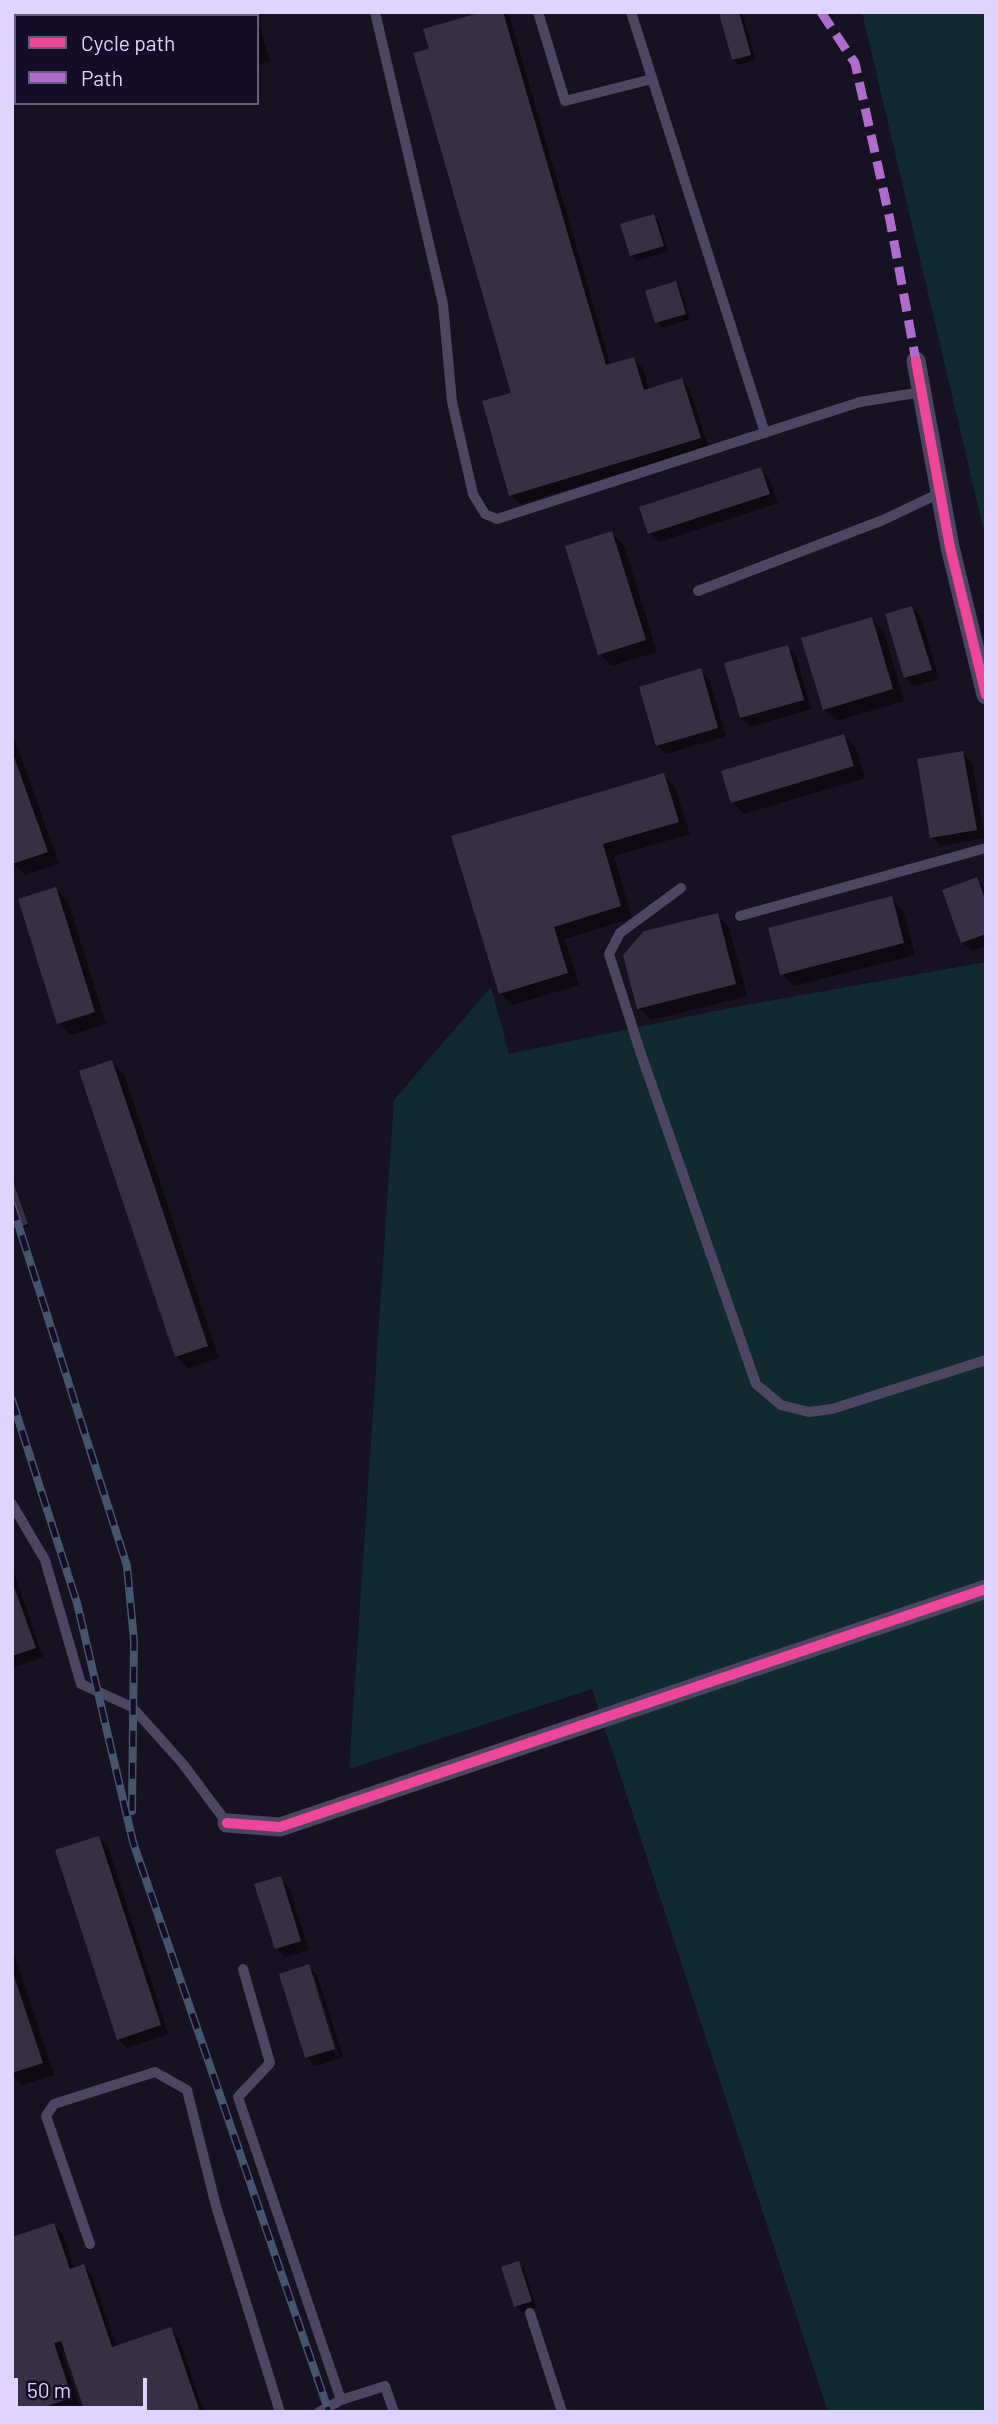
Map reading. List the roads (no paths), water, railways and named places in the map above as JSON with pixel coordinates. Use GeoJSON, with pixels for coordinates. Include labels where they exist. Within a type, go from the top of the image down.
{"type":"FeatureCollection","features":[{"type":"Feature","properties":{"kind":"street"},"geometry":{"type":"LineString","coordinates":[[916,361],[950,547],[986,695]]}},
{"type":"Feature","properties":{"kind":"street"},"geometry":{"type":"LineString","coordinates":[[227,1823],[280,1827],[986,1589]]}},
{"type":"Feature","properties":{"kind":"lane"},"geometry":{"type":"LineString","coordinates":[[375,12],[443,304],[452,402],[473,494],[485,514],[497,519],[860,402],[922,392]]}},
{"type":"Feature","properties":{"kind":"lane"},"geometry":{"type":"LineString","coordinates":[[538,12],[565,102],[652,79]]}},
{"type":"Feature","properties":{"kind":"lane"},"geometry":{"type":"LineString","coordinates":[[631,12],[765,433]]}},
{"type":"Feature","properties":{"kind":"lane"},"geometry":{"type":"LineString","coordinates":[[698,590],[883,520],[940,493]]}},
{"type":"Feature","properties":{"kind":"lane"},"geometry":{"type":"LineString","coordinates":[[740,916],[986,848]]}},
{"type":"Feature","properties":{"kind":"lane"},"geometry":{"type":"LineString","coordinates":[[681,888],[620,933],[609,954],[756,1384],[781,1405],[809,1412],[832,1409],[986,1360]]}},
{"type":"Feature","properties":{"kind":"lane"},"geometry":{"type":"LineString","coordinates":[[12,1504],[45,1560],[80,1684],[132,1707],[183,1764],[227,1823]]}},
{"type":"Feature","properties":{"kind":"lane"},"geometry":{"type":"LineString","coordinates":[[243,1969],[270,2063],[238,2097],[341,2400]]}},
{"type":"Feature","properties":{"kind":"lane"},"geometry":{"type":"LineString","coordinates":[[90,2245],[46,2116],[54,2104],[155,2072],[187,2090],[216,2206],[280,2412]]}},
{"type":"Feature","properties":{"kind":"lane"},"geometry":{"type":"LineString","coordinates":[[530,2313],[562,2412]]}},
{"type":"Feature","properties":{"kind":"lane"},"geometry":{"type":"LineString","coordinates":[[318,2412],[341,2400],[386,2386],[394,2412]]}},
{"type":"Feature","properties":{"kind":"railway"},"geometry":{"type":"LineString","coordinates":[[12,1205],[127,1566],[134,1641],[132,1811]]}},
{"type":"Feature","properties":{"kind":"railway"},"geometry":{"type":"LineString","coordinates":[[12,1400],[77,1603],[133,1842],[329,2412]]}}]}
